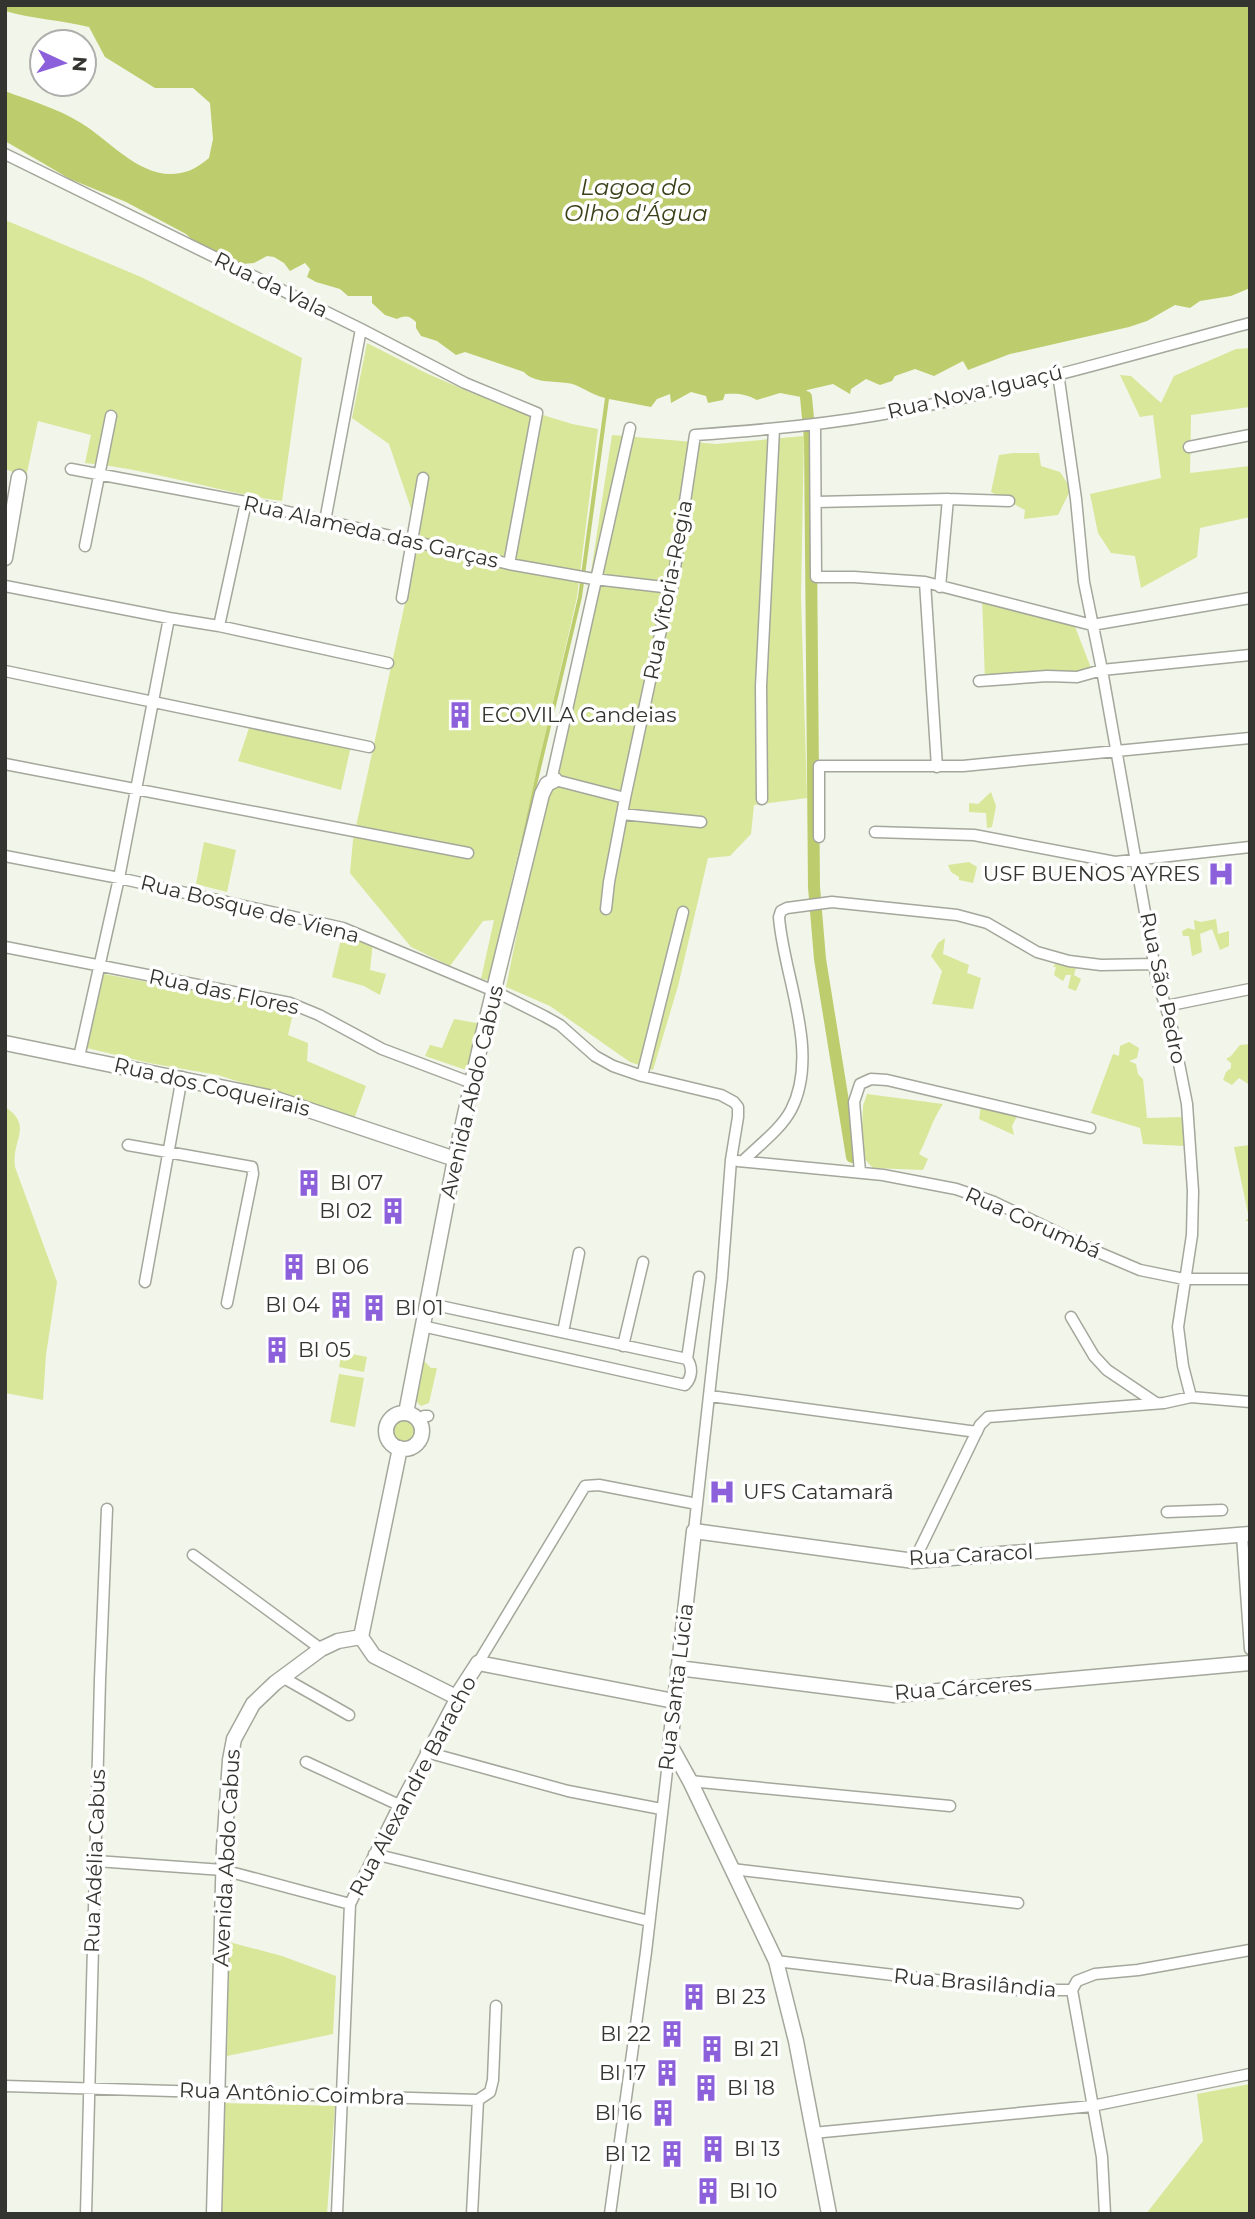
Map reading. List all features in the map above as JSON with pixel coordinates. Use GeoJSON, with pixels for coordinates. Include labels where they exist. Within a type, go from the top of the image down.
{"type":"FeatureCollection","features":[{"type":"Feature","properties":{"kind":"main road"},"geometry":{"type":"LineString","coordinates":[[5,558],[19,477]]}},
{"type":"Feature","properties":{"kind":"main road","name":"Avenida Abdo Cabus"},"geometry":{"type":"LineString","coordinates":[[406,1413],[472,1083],[542,794],[547,783],[553,780]]}},
{"type":"Feature","properties":{"kind":"main road","name":"Rua dos Coqueirais"},"geometry":{"type":"LineString","coordinates":[[5,1043],[182,1077],[297,1104],[455,1159]]}},
{"type":"Feature","properties":{"kind":"main road"},"geometry":{"type":"LineString","coordinates":[[406,1413],[424,1419],[422,1434],[417,1444],[400,1448],[390,1442],[387,1425],[395,1416],[406,1413]]}},
{"type":"Feature","properties":{"kind":"main road"},"geometry":{"type":"LineString","coordinates":[[400,1448],[361,1637],[373,1656],[456,1697]]}},
{"type":"Feature","properties":{"kind":"main road","name":"Rua Caracol"},"geometry":{"type":"LineString","coordinates":[[694,1531],[915,1561],[1246,1535]]}},
{"type":"Feature","properties":{"kind":"main road","name":"Rua Santa Lúcia"},"geometry":{"type":"LineString","coordinates":[[670,1745],[694,1531]]}},
{"type":"Feature","properties":{"kind":"main road","name":"Avenida Abdo Cabus"},"geometry":{"type":"LineString","coordinates":[[214,2214],[223,1870],[229,1771],[234,1739],[253,1704],[282,1677],[321,1648],[338,1641],[361,1637]]}},
{"type":"Feature","properties":{"kind":"main road"},"geometry":{"type":"LineString","coordinates":[[478,1663],[674,1701]]}},
{"type":"Feature","properties":{"kind":"main road","name":"Rua Alexandre Baracho"},"geometry":{"type":"LineString","coordinates":[[456,1697],[478,1663]]}},
{"type":"Feature","properties":{"kind":"main road","name":"Rua Cárceres"},"geometry":{"type":"LineString","coordinates":[[678,1668],[894,1695],[1250,1663]]}},
{"type":"Feature","properties":{"kind":"main road"},"geometry":{"type":"LineString","coordinates":[[670,1745],[690,1781],[776,1962],[801,2042],[813,2133],[829,2214]]}},
{"type":"Feature","properties":{"kind":"street","name":"Rua da Vala"},"geometry":{"type":"LineString","coordinates":[[5,154],[465,383],[537,413],[509,564]]}},
{"type":"Feature","properties":{"kind":"street","name":"Rua Nova Iguaçú"},"geometry":{"type":"LineString","coordinates":[[695,435],[815,425],[933,404],[1250,323]]}},
{"type":"Feature","properties":{"kind":"street"},"geometry":{"type":"LineString","coordinates":[[325,520],[361,329]]}},
{"type":"Feature","properties":{"kind":"street","name":"Rua São Pedro"},"geometry":{"type":"LineString","coordinates":[[1058,373],[1091,625],[1102,670],[1154,964],[1187,1104],[1192,1174],[1192,1235],[1178,1327],[1182,1366],[1191,1398]]}},
{"type":"Feature","properties":{"kind":"street"},"geometry":{"type":"LineString","coordinates":[[85,546],[111,416]]}},
{"type":"Feature","properties":{"kind":"street"},"geometry":{"type":"LineString","coordinates":[[815,425],[816,578],[854,577],[925,582],[1091,625],[1250,598]]}},
{"type":"Feature","properties":{"kind":"street"},"geometry":{"type":"LineString","coordinates":[[625,798],[553,780],[630,428]]}},
{"type":"Feature","properties":{"kind":"street"},"geometry":{"type":"LineString","coordinates":[[762,799],[761,686],[774,429]]}},
{"type":"Feature","properties":{"kind":"street","name":"Rua Vitoria-Regia"},"geometry":{"type":"LineString","coordinates":[[606,909],[625,798],[672,588],[695,435]]}},
{"type":"Feature","properties":{"kind":"street"},"geometry":{"type":"LineString","coordinates":[[1189,447],[1250,436]]}},
{"type":"Feature","properties":{"kind":"street","name":"Rua Alameda das Garças"},"geometry":{"type":"LineString","coordinates":[[71,469],[246,502],[509,564],[595,580],[672,588]]}},
{"type":"Feature","properties":{"kind":"street"},"geometry":{"type":"LineString","coordinates":[[402,598],[424,478]]}},
{"type":"Feature","properties":{"kind":"street"},"geometry":{"type":"LineString","coordinates":[[816,502],[948,499],[1009,501]]}},
{"type":"Feature","properties":{"kind":"street"},"geometry":{"type":"LineString","coordinates":[[940,587],[948,499]]}},
{"type":"Feature","properties":{"kind":"street"},"geometry":{"type":"LineString","coordinates":[[219,626],[246,502]]}},
{"type":"Feature","properties":{"kind":"street"},"geometry":{"type":"LineString","coordinates":[[925,582],[937,767]]}},
{"type":"Feature","properties":{"kind":"street"},"geometry":{"type":"LineString","coordinates":[[5,586],[219,626],[388,663]]}},
{"type":"Feature","properties":{"kind":"street"},"geometry":{"type":"LineString","coordinates":[[79,1057],[119,878],[169,618]]}},
{"type":"Feature","properties":{"kind":"street"},"geometry":{"type":"LineString","coordinates":[[979,681],[1047,676],[1077,677],[1102,670],[1250,654]]}},
{"type":"Feature","properties":{"kind":"street"},"geometry":{"type":"LineString","coordinates":[[5,671],[369,747]]}},
{"type":"Feature","properties":{"kind":"street"},"geometry":{"type":"LineString","coordinates":[[819,837],[819,766],[937,767],[1250,738]]}},
{"type":"Feature","properties":{"kind":"street"},"geometry":{"type":"LineString","coordinates":[[5,764],[468,853]]}},
{"type":"Feature","properties":{"kind":"street"},"geometry":{"type":"LineString","coordinates":[[622,814],[701,822]]}},
{"type":"Feature","properties":{"kind":"street"},"geometry":{"type":"LineString","coordinates":[[875,832],[974,835],[1115,862],[1250,848]]}},
{"type":"Feature","properties":{"kind":"street","name":"Rua Bosque de Viena"},"geometry":{"type":"LineString","coordinates":[[5,856],[119,878],[343,928],[494,991],[560,1026],[595,1056],[613,1066],[642,1076],[721,1095],[734,1102],[738,1107],[737,1161]]}},
{"type":"Feature","properties":{"kind":"street"},"geometry":{"type":"LineString","coordinates":[[737,1161],[784,1119],[799,1087],[802,1058],[800,1028],[779,917],[787,908],[816,903],[846,903],[957,915],[987,923],[1037,952],[1069,961],[1101,965],[1154,964]]}},
{"type":"Feature","properties":{"kind":"street"},"geometry":{"type":"LineString","coordinates":[[642,1076],[683,912]]}},
{"type":"Feature","properties":{"kind":"street","name":"Rua das Flores"},"geometry":{"type":"LineString","coordinates":[[5,947],[290,1003],[382,1049],[472,1083]]}},
{"type":"Feature","properties":{"kind":"street"},"geometry":{"type":"LineString","coordinates":[[1166,1006],[1250,989]]}},
{"type":"Feature","properties":{"kind":"street"},"geometry":{"type":"LineString","coordinates":[[145,1282],[182,1077]]}},
{"type":"Feature","properties":{"kind":"street"},"geometry":{"type":"LineString","coordinates":[[860,1172],[854,1102],[860,1084],[871,1079],[887,1080],[1090,1128]]}},
{"type":"Feature","properties":{"kind":"street"},"geometry":{"type":"LineString","coordinates":[[128,1145],[169,1150],[251,1167],[253,1174],[228,1303]]}},
{"type":"Feature","properties":{"kind":"street","name":"Rua Corumbá"},"geometry":{"type":"LineString","coordinates":[[737,1161],[883,1174],[978,1195],[1140,1270],[1184,1279],[1250,1279]]}},
{"type":"Feature","properties":{"kind":"street","name":"Rua Santa Lúcia"},"geometry":{"type":"LineString","coordinates":[[694,1531],[737,1161]]}},
{"type":"Feature","properties":{"kind":"street"},"geometry":{"type":"LineString","coordinates":[[563,1332],[579,1254]]}},
{"type":"Feature","properties":{"kind":"street"},"geometry":{"type":"LineString","coordinates":[[623,1346],[643,1262]]}},
{"type":"Feature","properties":{"kind":"street"},"geometry":{"type":"LineString","coordinates":[[687,1359],[699,1277]]}},
{"type":"Feature","properties":{"kind":"street"},"geometry":{"type":"LineString","coordinates":[[422,1326],[680,1385],[685,1385],[690,1380],[691,1364],[687,1359],[426,1303]]}},
{"type":"Feature","properties":{"kind":"street"},"geometry":{"type":"LineString","coordinates":[[1071,1317],[1094,1356],[1107,1370],[1156,1404]]}},
{"type":"Feature","properties":{"kind":"street"},"geometry":{"type":"LineString","coordinates":[[710,1396],[976,1432]]}},
{"type":"Feature","properties":{"kind":"street"},"geometry":{"type":"LineString","coordinates":[[915,1561],[983,1420],[993,1416],[1156,1404],[1191,1398],[1250,1402]]}},
{"type":"Feature","properties":{"kind":"street","name":"Rua Alexandre Baracho"},"geometry":{"type":"LineString","coordinates":[[478,1663],[585,1486],[599,1485],[696,1504]]}},
{"type":"Feature","properties":{"kind":"street","name":"Rua Adélia Cabus"},"geometry":{"type":"LineString","coordinates":[[86,2214],[107,1509]]}},
{"type":"Feature","properties":{"kind":"street"},"geometry":{"type":"LineString","coordinates":[[1167,1513],[1222,1510]]}},
{"type":"Feature","properties":{"kind":"street"},"geometry":{"type":"LineString","coordinates":[[1246,1535],[1250,1649]]}},
{"type":"Feature","properties":{"kind":"street"},"geometry":{"type":"LineString","coordinates":[[193,1555],[321,1648]]}},
{"type":"Feature","properties":{"kind":"street"},"geometry":{"type":"LineString","coordinates":[[282,1677],[349,1715]]}},
{"type":"Feature","properties":{"kind":"street","name":"Rua Alexandre Baracho"},"geometry":{"type":"LineString","coordinates":[[337,2214],[350,1904],[456,1697]]}},
{"type":"Feature","properties":{"kind":"street","name":"Rua Santa Lúcia"},"geometry":{"type":"LineString","coordinates":[[610,2214],[670,1745]]}},
{"type":"Feature","properties":{"kind":"street"},"geometry":{"type":"LineString","coordinates":[[426,1752],[568,1791],[662,1809]]}},
{"type":"Feature","properties":{"kind":"street"},"geometry":{"type":"LineString","coordinates":[[306,1762],[399,1805]]}},
{"type":"Feature","properties":{"kind":"street"},"geometry":{"type":"LineString","coordinates":[[690,1781],[950,1806]]}},
{"type":"Feature","properties":{"kind":"street"},"geometry":{"type":"LineString","coordinates":[[374,1854],[649,1922]]}},
{"type":"Feature","properties":{"kind":"street"},"geometry":{"type":"LineString","coordinates":[[96,1861],[223,1870],[350,1904]]}},
{"type":"Feature","properties":{"kind":"street"},"geometry":{"type":"LineString","coordinates":[[732,1869],[1018,1903]]}},
{"type":"Feature","properties":{"kind":"street","name":"Rua Brasilândia"},"geometry":{"type":"LineString","coordinates":[[776,1962],[1019,1990],[1072,1990],[1077,1981],[1086,1976],[1138,1970],[1250,1950]]}},
{"type":"Feature","properties":{"kind":"street"},"geometry":{"type":"LineString","coordinates":[[1072,1990],[1102,2157],[1105,2214]]}},
{"type":"Feature","properties":{"kind":"street"},"geometry":{"type":"LineString","coordinates":[[472,2214],[478,2100],[490,2092],[493,2080],[496,2006]]}},
{"type":"Feature","properties":{"kind":"street"},"geometry":{"type":"LineString","coordinates":[[813,2133],[1092,2106],[1250,2074]]}},
{"type":"Feature","properties":{"kind":"street","name":"Rua Antônio Coimbra"},"geometry":{"type":"LineString","coordinates":[[5,2086],[478,2100]]}},
{"type":"Feature","properties":{"kind":"shaded area"},"geometry":{"type":"Polygon","coordinates":[[[5,220],[141,277],[302,358],[282,501],[135,470],[85,463],[91,435],[38,421],[26,477],[5,469],[5,220]]]}},
{"type":"Feature","properties":{"kind":"shaded area"},"geometry":{"type":"Polygon","coordinates":[[[367,343],[472,393],[572,424],[598,429],[577,597],[489,980],[481,979],[494,920],[483,921],[450,966],[411,947],[350,873],[353,840],[420,535],[389,444],[352,418],[367,343]]]}},
{"type":"Feature","properties":{"kind":"shaded area"},"geometry":{"type":"Polygon","coordinates":[[[1250,348],[1250,407],[1191,415],[1190,473],[1250,466],[1250,517],[1200,528],[1197,557],[1141,588],[1135,556],[1111,553],[1098,533],[1090,494],[1161,478],[1153,415],[1140,417],[1120,375],[1131,376],[1161,403],[1174,376],[1236,349],[1250,348]]]}},
{"type":"Feature","properties":{"kind":"shaded area"},"geometry":{"type":"Polygon","coordinates":[[[612,435],[716,444],[804,436],[801,596],[807,798],[754,805],[751,834],[730,856],[708,858],[678,986],[653,1070],[630,1062],[550,1006],[506,987],[591,572],[612,435]]]}},
{"type":"Feature","properties":{"kind":"shaded area"},"geometry":{"type":"Polygon","coordinates":[[[1039,453],[1041,466],[1060,472],[1071,489],[1058,515],[1024,519],[1025,510],[991,492],[999,455],[1039,453]]]}},
{"type":"Feature","properties":{"kind":"shaded area"},"geometry":{"type":"Polygon","coordinates":[[[982,596],[1074,624],[1091,668],[1080,673],[985,681],[982,596]]]}},
{"type":"Feature","properties":{"kind":"shaded area"},"geometry":{"type":"Polygon","coordinates":[[[250,725],[351,746],[341,790],[238,761],[250,725]]]}},
{"type":"Feature","properties":{"kind":"shaded area"},"geometry":{"type":"Polygon","coordinates":[[[991,792],[996,806],[992,827],[987,828],[986,813],[969,812],[969,803],[978,804],[991,792]]]}},
{"type":"Feature","properties":{"kind":"shaded area"},"geometry":{"type":"Polygon","coordinates":[[[204,842],[236,850],[227,892],[196,884],[204,842]]]}},
{"type":"Feature","properties":{"kind":"shaded area"},"geometry":{"type":"Polygon","coordinates":[[[969,862],[977,867],[973,883],[959,880],[948,865],[969,862]]]}},
{"type":"Feature","properties":{"kind":"shaded area"},"geometry":{"type":"Polygon","coordinates":[[[1216,919],[1218,934],[1229,931],[1229,946],[1220,950],[1212,929],[1200,934],[1202,952],[1192,956],[1189,936],[1183,936],[1182,931],[1188,928],[1195,930],[1194,920],[1201,922],[1216,919]]]}},
{"type":"Feature","properties":{"kind":"shaded area"},"geometry":{"type":"Polygon","coordinates":[[[329,926],[373,941],[370,970],[386,974],[380,995],[364,986],[332,977],[341,939],[329,936],[329,926]]]}},
{"type":"Feature","properties":{"kind":"shaded area"},"geometry":{"type":"Polygon","coordinates":[[[945,938],[943,954],[969,965],[967,973],[981,978],[973,1009],[932,1004],[942,971],[931,956],[938,943],[945,938]]]}},
{"type":"Feature","properties":{"kind":"shaded area"},"geometry":{"type":"Polygon","coordinates":[[[1058,960],[1077,964],[1074,975],[1081,979],[1076,991],[1068,988],[1071,975],[1066,975],[1063,981],[1054,975],[1056,967],[1053,967],[1058,960]]]}},
{"type":"Feature","properties":{"kind":"shaded area"},"geometry":{"type":"Polygon","coordinates":[[[104,974],[294,1009],[288,1035],[308,1043],[307,1061],[366,1086],[354,1119],[218,1075],[149,1063],[87,1048],[104,974]]]}},
{"type":"Feature","properties":{"kind":"shaded area"},"geometry":{"type":"Polygon","coordinates":[[[454,1019],[482,1024],[472,1072],[425,1056],[430,1045],[442,1048],[454,1019]]]}},
{"type":"Feature","properties":{"kind":"shaded area"},"geometry":{"type":"Polygon","coordinates":[[[1129,1042],[1139,1048],[1137,1058],[1129,1061],[1136,1064],[1138,1074],[1143,1079],[1147,1118],[1184,1117],[1186,1146],[1143,1144],[1140,1128],[1091,1113],[1113,1054],[1119,1056],[1120,1046],[1129,1042]]]}},
{"type":"Feature","properties":{"kind":"shaded area"},"geometry":{"type":"Polygon","coordinates":[[[1250,1044],[1250,1085],[1239,1078],[1232,1085],[1223,1080],[1231,1068],[1231,1063],[1226,1059],[1240,1045],[1250,1044]]]}},
{"type":"Feature","properties":{"kind":"shaded area"},"geometry":{"type":"Polygon","coordinates":[[[867,1094],[943,1104],[919,1154],[928,1159],[923,1170],[873,1168],[861,1155],[863,1106],[867,1094]]]}},
{"type":"Feature","properties":{"kind":"shaded area"},"geometry":{"type":"Polygon","coordinates":[[[981,1106],[1017,1116],[1012,1126],[1014,1135],[979,1119],[981,1106]]]}},
{"type":"Feature","properties":{"kind":"shaded area"},"geometry":{"type":"Polygon","coordinates":[[[5,1107],[14,1114],[20,1127],[15,1167],[57,1282],[46,1355],[43,1400],[5,1393],[5,1107]]]}},
{"type":"Feature","properties":{"kind":"shaded area"},"geometry":{"type":"Polygon","coordinates":[[[1250,1145],[1250,1221],[1245,1221],[1249,1218],[1234,1147],[1250,1145]]]}},
{"type":"Feature","properties":{"kind":"shaded area"},"geometry":{"type":"Polygon","coordinates":[[[342,1352],[367,1357],[364,1372],[339,1367],[342,1352]]]}},
{"type":"Feature","properties":{"kind":"shaded area"},"geometry":{"type":"Polygon","coordinates":[[[422,1359],[431,1368],[437,1368],[429,1403],[421,1406],[416,1401],[422,1359]]]}},
{"type":"Feature","properties":{"kind":"shaded area"},"geometry":{"type":"Polygon","coordinates":[[[339,1374],[364,1378],[355,1427],[330,1422],[339,1374]]]}},
{"type":"Feature","properties":{"kind":"shaded area"},"geometry":{"type":"Polygon","coordinates":[[[405,1417],[415,1421],[419,1431],[415,1441],[405,1445],[395,1441],[391,1431],[395,1421],[405,1417]]]}},
{"type":"Feature","properties":{"kind":"shaded area"},"geometry":{"type":"Polygon","coordinates":[[[229,1942],[282,1956],[336,1976],[333,2034],[227,2056],[229,1942]]]}},
{"type":"Feature","properties":{"kind":"shaded area"},"geometry":{"type":"Polygon","coordinates":[[[1250,2084],[1250,2214],[1146,2214],[1203,2141],[1197,2094],[1250,2084]]]}},
{"type":"Feature","properties":{"kind":"shaded area"},"geometry":{"type":"Polygon","coordinates":[[[223,2103],[335,2106],[327,2214],[222,2214],[223,2103]]]}},
{"type":"Feature","properties":{"kind":"water","name":"Lagoa do Olho d'Água"},"geometry":{"type":"Polygon","coordinates":[[[5,5],[1250,5],[1250,288],[1231,296],[1200,301],[1190,308],[1175,305],[1147,321],[1129,327],[1010,354],[968,370],[963,361],[934,376],[915,369],[880,385],[866,379],[851,389],[850,394],[833,384],[807,390],[801,397],[780,393],[757,400],[742,394],[725,394],[723,400],[708,403],[706,396],[691,392],[671,403],[670,394],[657,399],[651,407],[609,399],[582,597],[491,977],[578,597],[605,398],[572,384],[533,378],[524,372],[465,352],[456,355],[437,341],[421,336],[416,322],[411,318],[397,319],[385,315],[372,303],[372,296],[348,296],[340,289],[307,277],[310,269],[305,263],[290,271],[274,257],[267,256],[254,263],[242,264],[196,243],[186,234],[126,202],[70,179],[5,141],[5,91],[72,118],[132,160],[160,173],[175,174],[198,166],[209,158],[213,139],[210,103],[193,88],[155,88],[105,57],[98,44],[98,28],[5,11],[5,5]]]}},
{"type":"Feature","properties":{"kind":"waterway"},"geometry":{"type":"LineString","coordinates":[[806,397],[810,439],[814,887],[820,959],[852,1157]]}},
{"type":"Feature","properties":{"kind":"place","name":"ECOVILA Candeias"},"geometry":{"type":"Point","coordinates":[460,715]}},
{"type":"Feature","properties":{"kind":"place","name":"USF BUENOS AYRES"},"geometry":{"type":"Point","coordinates":[1221,874]}},
{"type":"Feature","properties":{"kind":"place","name":"Bl 07"},"geometry":{"type":"Point","coordinates":[309,1183]}},
{"type":"Feature","properties":{"kind":"place","name":"Bl 02"},"geometry":{"type":"Point","coordinates":[393,1211]}},
{"type":"Feature","properties":{"kind":"place","name":"Bl 06"},"geometry":{"type":"Point","coordinates":[294,1267]}},
{"type":"Feature","properties":{"kind":"place","name":"Bl 04"},"geometry":{"type":"Point","coordinates":[341,1305]}},
{"type":"Feature","properties":{"kind":"place","name":"Bl 01"},"geometry":{"type":"Point","coordinates":[374,1308]}},
{"type":"Feature","properties":{"kind":"place","name":"Bl 05"},"geometry":{"type":"Point","coordinates":[277,1350]}},
{"type":"Feature","properties":{"kind":"place","name":"UFS Catamarã"},"geometry":{"type":"Point","coordinates":[722,1492]}},
{"type":"Feature","properties":{"kind":"place","name":"Bl 23"},"geometry":{"type":"Point","coordinates":[694,1997]}},
{"type":"Feature","properties":{"kind":"place","name":"Bl 22"},"geometry":{"type":"Point","coordinates":[672,2034]}},
{"type":"Feature","properties":{"kind":"place","name":"Bl 21"},"geometry":{"type":"Point","coordinates":[712,2049]}},
{"type":"Feature","properties":{"kind":"place","name":"Bl 17"},"geometry":{"type":"Point","coordinates":[667,2073]}},
{"type":"Feature","properties":{"kind":"place","name":"Bl 18"},"geometry":{"type":"Point","coordinates":[706,2088]}},
{"type":"Feature","properties":{"kind":"place","name":"Bl 16"},"geometry":{"type":"Point","coordinates":[663,2113]}},
{"type":"Feature","properties":{"kind":"place","name":"Bl 13"},"geometry":{"type":"Point","coordinates":[713,2149]}},
{"type":"Feature","properties":{"kind":"place","name":"Bl 12"},"geometry":{"type":"Point","coordinates":[672,2154]}},
{"type":"Feature","properties":{"kind":"place","name":"Bl 10"},"geometry":{"type":"Point","coordinates":[708,2191]}}]}
